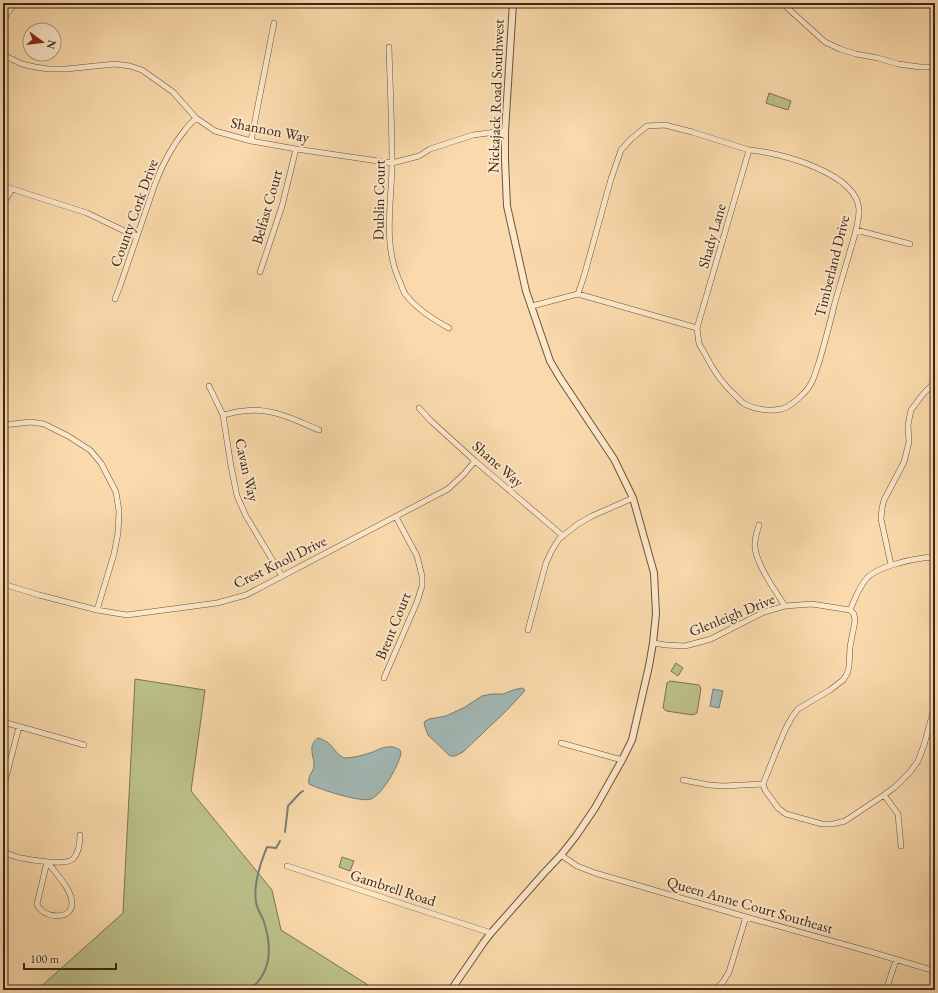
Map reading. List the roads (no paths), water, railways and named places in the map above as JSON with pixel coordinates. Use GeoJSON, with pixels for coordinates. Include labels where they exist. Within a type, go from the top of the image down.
{"type":"FeatureCollection","features":[{"type":"Feature","properties":{"kind":"street"},"geometry":{"type":"LineString","coordinates":[[3,22],[7,13],[16,3]]}},
{"type":"Feature","properties":{"kind":"street","name":"Nickajack Road Southwest"},"geometry":{"type":"LineString","coordinates":[[450,990],[491,933],[561,855],[576,836],[595,808],[622,760],[632,740],[649,666],[656,614],[654,573],[633,498],[614,459],[550,361],[526,291],[508,206],[504,160],[512,3]]}},
{"type":"Feature","properties":{"kind":"street"},"geometry":{"type":"LineString","coordinates":[[782,3],[825,42],[840,49],[898,64],[920,67],[935,67]]}},
{"type":"Feature","properties":{"kind":"street"},"geometry":{"type":"LineString","coordinates":[[251,141],[274,23]]}},
{"type":"Feature","properties":{"kind":"street","name":"Dublin Court"},"geometry":{"type":"LineString","coordinates":[[389,47],[392,163],[390,188],[390,246],[396,275],[406,295],[421,310],[439,323],[449,328]]}},
{"type":"Feature","properties":{"kind":"street","name":"Shannon Way"},"geometry":{"type":"LineString","coordinates":[[3,55],[22,64],[49,69],[66,69],[115,64],[130,66],[142,70],[173,92],[196,118],[215,131],[251,141],[296,149],[392,163],[419,156],[430,149],[473,135],[505,132]]}},
{"type":"Feature","properties":{"kind":"street","name":"County Cork Drive"},"geometry":{"type":"LineString","coordinates":[[115,299],[161,168],[185,130],[196,118]]}},
{"type":"Feature","properties":{"kind":"street","name":"Timberland Drive"},"geometry":{"type":"LineString","coordinates":[[578,294],[611,179],[621,150],[631,139],[647,126],[666,126],[692,132],[749,150],[758,150],[796,160],[825,171],[852,192],[858,202],[859,209],[856,230],[828,332],[813,379],[805,392],[782,409],[763,410],[743,403],[727,388],[712,368],[699,342],[698,328]]}},
{"type":"Feature","properties":{"kind":"street","name":"Belfast Court"},"geometry":{"type":"LineString","coordinates":[[260,272],[282,206],[296,149]]}},
{"type":"Feature","properties":{"kind":"street","name":"Shady Lane"},"geometry":{"type":"LineString","coordinates":[[698,328],[749,150]]}},
{"type":"Feature","properties":{"kind":"street"},"geometry":{"type":"LineString","coordinates":[[3,186],[87,213],[137,237]]}},
{"type":"Feature","properties":{"kind":"street"},"geometry":{"type":"LineString","coordinates":[[3,204],[12,188]]}},
{"type":"Feature","properties":{"kind":"street"},"geometry":{"type":"LineString","coordinates":[[856,230],[910,244]]}},
{"type":"Feature","properties":{"kind":"street"},"geometry":{"type":"LineString","coordinates":[[532,306],[578,294],[698,328]]}},
{"type":"Feature","properties":{"kind":"street"},"geometry":{"type":"LineString","coordinates":[[891,566],[882,518],[882,508],[884,500],[904,462],[909,442],[908,425],[911,410],[935,382]]}},
{"type":"Feature","properties":{"kind":"street","name":"Cavan Way"},"geometry":{"type":"LineString","coordinates":[[210,386],[223,415],[237,496],[246,516],[282,576]]}},
{"type":"Feature","properties":{"kind":"street","name":"Shane Way"},"geometry":{"type":"LineString","coordinates":[[419,408],[475,461],[563,536]]}},
{"type":"Feature","properties":{"kind":"street"},"geometry":{"type":"LineString","coordinates":[[223,415],[245,410],[263,410],[283,414],[319,430]]}},
{"type":"Feature","properties":{"kind":"street"},"geometry":{"type":"LineString","coordinates":[[3,425],[31,422],[44,424],[68,436],[90,450],[101,462],[116,492],[119,511],[118,532],[114,554],[97,610]]}},
{"type":"Feature","properties":{"kind":"street","name":"Crest Knoll Drive"},"geometry":{"type":"LineString","coordinates":[[3,584],[39,596],[97,610],[127,615],[217,603],[246,595],[448,490],[475,461]]}},
{"type":"Feature","properties":{"kind":"street"},"geometry":{"type":"LineString","coordinates":[[528,630],[546,563],[559,539],[578,524],[592,516],[633,498]]}},
{"type":"Feature","properties":{"kind":"street","name":"Brent Court"},"geometry":{"type":"LineString","coordinates":[[384,678],[417,602],[422,586],[422,576],[417,556],[396,517]]}},
{"type":"Feature","properties":{"kind":"street"},"geometry":{"type":"LineString","coordinates":[[759,525],[755,539],[756,554],[763,570],[785,606]]}},
{"type":"Feature","properties":{"kind":"street"},"geometry":{"type":"LineString","coordinates":[[935,558],[924,557],[891,566],[876,572],[861,586],[850,610],[854,614],[855,621],[847,674],[843,680],[830,690],[798,709],[792,717],[785,730],[763,784],[765,790],[778,808],[786,814],[822,824],[833,824],[845,821],[895,787],[910,772],[918,761],[924,745],[935,705]]}},
{"type":"Feature","properties":{"kind":"street","name":"Glenleigh Drive"},"geometry":{"type":"LineString","coordinates":[[653,643],[670,646],[685,646],[710,639],[764,612],[785,606],[812,604],[850,610]]}},
{"type":"Feature","properties":{"kind":"street"},"geometry":{"type":"LineString","coordinates":[[3,722],[84,745]]}},
{"type":"Feature","properties":{"kind":"street"},"geometry":{"type":"LineString","coordinates":[[3,788],[19,726]]}},
{"type":"Feature","properties":{"kind":"street"},"geometry":{"type":"LineString","coordinates":[[561,742],[622,760]]}},
{"type":"Feature","properties":{"kind":"street"},"geometry":{"type":"LineString","coordinates":[[683,780],[723,786],[763,784]]}},
{"type":"Feature","properties":{"kind":"street"},"geometry":{"type":"LineString","coordinates":[[884,795],[898,814],[901,846]]}},
{"type":"Feature","properties":{"kind":"street"},"geometry":{"type":"LineString","coordinates":[[3,852],[21,858],[61,863],[73,859],[76,855],[79,847],[80,835]]}},
{"type":"Feature","properties":{"kind":"street","name":"Queen Anne Court Southeast"},"geometry":{"type":"LineString","coordinates":[[561,855],[577,866],[595,873],[935,971]]}},
{"type":"Feature","properties":{"kind":"street"},"geometry":{"type":"LineString","coordinates":[[47,862],[68,891],[72,903],[70,910],[66,915],[59,916],[46,913],[40,909],[37,904],[47,862]]}},
{"type":"Feature","properties":{"kind":"street","name":"Gambrell Road"},"geometry":{"type":"LineString","coordinates":[[286,866],[491,933]]}},
{"type":"Feature","properties":{"kind":"street"},"geometry":{"type":"LineString","coordinates":[[715,990],[723,982],[729,972],[746,917]]}},
{"type":"Feature","properties":{"kind":"street"},"geometry":{"type":"LineString","coordinates":[[886,990],[896,960]]}},
{"type":"Feature","properties":{"kind":"water"},"geometry":{"type":"Polygon","coordinates":[[[522,688],[525,690],[505,712],[463,752],[455,756],[450,756],[428,735],[424,722],[429,719],[446,716],[465,707],[482,696],[503,694],[522,688]]]}},
{"type":"Feature","properties":{"kind":"water"},"geometry":{"type":"Polygon","coordinates":[[[713,689],[723,691],[719,708],[710,706],[713,689]]]}},
{"type":"Feature","properties":{"kind":"water"},"geometry":{"type":"Polygon","coordinates":[[[318,738],[327,742],[340,756],[345,758],[351,758],[390,747],[400,750],[401,754],[397,765],[380,792],[371,799],[358,799],[330,792],[309,784],[309,779],[314,765],[312,747],[318,738]]]}},
{"type":"Feature","properties":{"kind":"waterway"},"geometry":{"type":"LineString","coordinates":[[285,832],[288,806],[303,791]]}},
{"type":"Feature","properties":{"kind":"waterway"},"geometry":{"type":"LineString","coordinates":[[249,990],[263,975],[269,948],[266,929],[256,902],[255,888],[267,847],[276,848],[280,841]]}}]}
